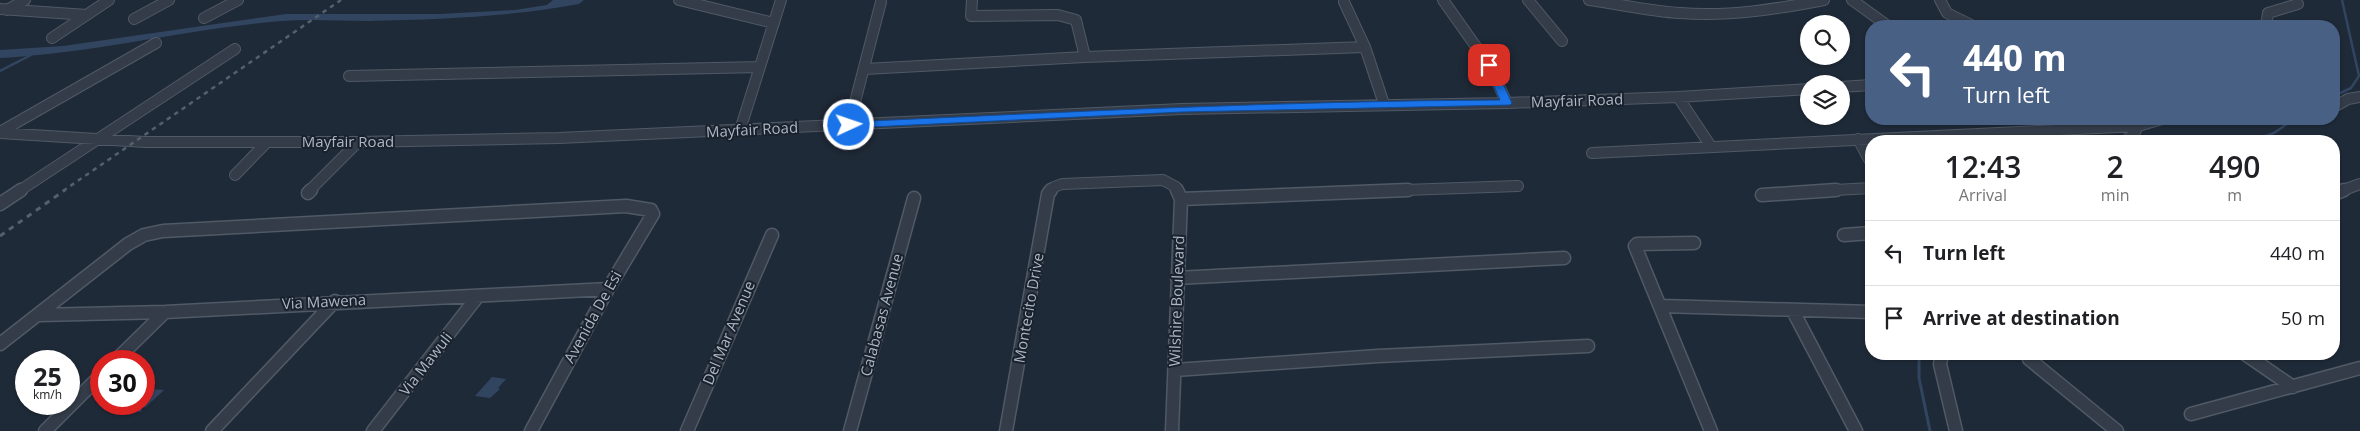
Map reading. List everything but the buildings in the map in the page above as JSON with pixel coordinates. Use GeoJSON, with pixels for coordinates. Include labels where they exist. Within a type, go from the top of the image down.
{"type":"FeatureCollection","features":[{"type":"Feature","properties":{"kind":"street"},"geometry":{"type":"LineString","coordinates":[[4,10],[25,0]]}},
{"type":"Feature","properties":{"kind":"street"},"geometry":{"type":"LineString","coordinates":[[52,38],[109,0]]}},
{"type":"Feature","properties":{"kind":"street"},"geometry":{"type":"LineString","coordinates":[[134,19],[169,0]]}},
{"type":"Feature","properties":{"kind":"street"},"geometry":{"type":"LineString","coordinates":[[204,18],[238,0]]}},
{"type":"Feature","properties":{"kind":"street"},"geometry":{"type":"LineString","coordinates":[[679,0],[774,23]]}},
{"type":"Feature","properties":{"kind":"street"},"geometry":{"type":"LineString","coordinates":[[740,130],[781,0]]}},
{"type":"Feature","properties":{"kind":"street"},"geometry":{"type":"LineString","coordinates":[[972,0],[971,16],[1058,15],[1076,20],[1086,57]]}},
{"type":"Feature","properties":{"kind":"street"},"geometry":{"type":"LineString","coordinates":[[1443,0],[1489,65],[1506,103]]}},
{"type":"Feature","properties":{"kind":"street"},"geometry":{"type":"LineString","coordinates":[[1528,0],[1562,41]]}},
{"type":"Feature","properties":{"kind":"street"},"geometry":{"type":"LineString","coordinates":[[1589,0],[1682,13],[1737,12],[1783,8],[1824,0]]}},
{"type":"Feature","properties":{"kind":"street"},"geometry":{"type":"LineString","coordinates":[[1852,0],[1880,20]]}},
{"type":"Feature","properties":{"kind":"street"},"geometry":{"type":"LineString","coordinates":[[1940,0],[1947,13],[1961,20]]}},
{"type":"Feature","properties":{"kind":"street"},"geometry":{"type":"LineString","coordinates":[[849,125],[881,2]]}},
{"type":"Feature","properties":{"kind":"street"},"geometry":{"type":"LineString","coordinates":[[1344,2],[1365,47],[1384,104]]}},
{"type":"Feature","properties":{"kind":"street"},"geometry":{"type":"LineString","coordinates":[[2267,20],[2268,13],[2298,4]]}},
{"type":"Feature","properties":{"kind":"street"},"geometry":{"type":"LineString","coordinates":[[4,10],[87,14]]}},
{"type":"Feature","properties":{"kind":"street"},"geometry":{"type":"LineString","coordinates":[[0,132],[156,43]]}},
{"type":"Feature","properties":{"kind":"street"},"geometry":{"type":"LineString","coordinates":[[865,69],[1086,57],[1365,47]]}},
{"type":"Feature","properties":{"kind":"street"},"geometry":{"type":"LineString","coordinates":[[0,204],[235,49]]}},
{"type":"Feature","properties":{"kind":"street"},"geometry":{"type":"LineString","coordinates":[[349,76],[760,67]]}},
{"type":"Feature","properties":{"kind":"street"},"geometry":{"type":"LineString","coordinates":[[1850,86],[1865,85]]}},
{"type":"Feature","properties":{"kind":"street","name":"Mayfair Road"},"geometry":{"type":"LineString","coordinates":[[0,132],[145,142],[358,142],[558,138],[1182,109],[1506,103],[1678,97],[1800,90]]}},
{"type":"Feature","properties":{"kind":"street"},"geometry":{"type":"LineString","coordinates":[[1678,97],[1710,145]]}},
{"type":"Feature","properties":{"kind":"street"},"geometry":{"type":"LineString","coordinates":[[2340,104],[2348,99],[2360,97]]}},
{"type":"Feature","properties":{"kind":"street"},"geometry":{"type":"LineString","coordinates":[[1944,135],[2138,126],[2133,135]]}},
{"type":"Feature","properties":{"kind":"street"},"geometry":{"type":"LineString","coordinates":[[1858,139],[1865,152]]}},
{"type":"Feature","properties":{"kind":"street"},"geometry":{"type":"LineString","coordinates":[[1592,153],[1710,145],[1865,139]]}},
{"type":"Feature","properties":{"kind":"street"},"geometry":{"type":"LineString","coordinates":[[235,175],[267,142]]}},
{"type":"Feature","properties":{"kind":"street"},"geometry":{"type":"LineString","coordinates":[[308,193],[358,142]]}},
{"type":"Feature","properties":{"kind":"street","name":"Montecito Drive"},"geometry":{"type":"LineString","coordinates":[[1006,431],[1048,194],[1054,187],[1062,184],[1163,180],[1176,186],[1181,199]]}},
{"type":"Feature","properties":{"kind":"street"},"geometry":{"type":"LineString","coordinates":[[2340,192],[2360,184]]}},
{"type":"Feature","properties":{"kind":"street"},"geometry":{"type":"LineString","coordinates":[[1181,199],[1518,186]]}},
{"type":"Feature","properties":{"kind":"street"},"geometry":{"type":"LineString","coordinates":[[1762,195],[1865,188]]}},
{"type":"Feature","properties":{"kind":"street"},"geometry":{"type":"LineString","coordinates":[[2349,188],[2360,194]]}},
{"type":"Feature","properties":{"kind":"street","name":"Calabasas Avenue"},"geometry":{"type":"LineString","coordinates":[[850,431],[914,198]]}},
{"type":"Feature","properties":{"kind":"street","name":"Wilshire Boulevard"},"geometry":{"type":"LineString","coordinates":[[1172,431],[1181,199]]}},
{"type":"Feature","properties":{"kind":"street","name":"Avenida De Esi"},"geometry":{"type":"LineString","coordinates":[[39,315],[128,244],[144,235],[163,230],[626,206],[651,210],[653,214],[608,289],[531,431]]}},
{"type":"Feature","properties":{"kind":"street"},"geometry":{"type":"LineString","coordinates":[[1844,235],[1865,233]]}},
{"type":"Feature","properties":{"kind":"street","name":"Del Mar Avenue"},"geometry":{"type":"LineString","coordinates":[[687,431],[772,235]]}},
{"type":"Feature","properties":{"kind":"street"},"geometry":{"type":"LineString","coordinates":[[1694,243],[1644,243],[1635,246],[1661,306],[1710,431]]}},
{"type":"Feature","properties":{"kind":"street"},"geometry":{"type":"LineString","coordinates":[[1177,278],[1564,258]]}},
{"type":"Feature","properties":{"kind":"street","name":"Via Mawena"},"geometry":{"type":"LineString","coordinates":[[39,315],[165,312],[335,301],[608,289]]}},
{"type":"Feature","properties":{"kind":"street","name":"Via Mawuli"},"geometry":{"type":"LineString","coordinates":[[373,431],[478,296]]}},
{"type":"Feature","properties":{"kind":"street"},"geometry":{"type":"LineString","coordinates":[[212,431],[335,301]]}},
{"type":"Feature","properties":{"kind":"street"},"geometry":{"type":"LineString","coordinates":[[1661,306],[1865,312]]}},
{"type":"Feature","properties":{"kind":"street"},"geometry":{"type":"LineString","coordinates":[[1793,311],[1856,431]]}},
{"type":"Feature","properties":{"kind":"street"},"geometry":{"type":"LineString","coordinates":[[127,350],[165,312]]}},
{"type":"Feature","properties":{"kind":"street"},"geometry":{"type":"LineString","coordinates":[[0,344],[39,315]]}},
{"type":"Feature","properties":{"kind":"street"},"geometry":{"type":"LineString","coordinates":[[1175,370],[1378,356],[1588,346]]}},
{"type":"Feature","properties":{"kind":"street"},"geometry":{"type":"LineString","coordinates":[[1941,360],[1940,364],[1956,431]]}},
{"type":"Feature","properties":{"kind":"street"},"geometry":{"type":"LineString","coordinates":[[2030,360],[2117,431]]}},
{"type":"Feature","properties":{"kind":"street"},"geometry":{"type":"LineString","coordinates":[[2254,360],[2293,387]]}},
{"type":"Feature","properties":{"kind":"street"},"geometry":{"type":"LineString","coordinates":[[2191,414],[2360,368]]}},
{"type":"Feature","properties":{"kind":"street"},"geometry":{"type":"LineString","coordinates":[[45,431],[90,386]]}},
{"type":"Feature","properties":{"kind":"water"},"geometry":{"type":"Polygon","coordinates":[[[553,0],[584,0],[579,4],[527,12],[474,17],[368,21],[281,21],[211,29],[71,51],[0,58],[0,50],[63,46],[286,14],[440,14],[515,10],[547,5],[553,0]]]}},
{"type":"Feature","properties":{"kind":"water"},"geometry":{"type":"Polygon","coordinates":[[[492,377],[506,379],[498,388],[500,389],[490,398],[475,396],[492,377]]]}},
{"type":"Feature","properties":{"kind":"water"},"geometry":{"type":"Polygon","coordinates":[[[155,389],[164,390],[155,398],[155,389]]]}},
{"type":"Feature","properties":{"kind":"waterway"},"geometry":{"type":"LineString","coordinates":[[2340,93],[2351,88],[2359,76],[2342,0]]}},
{"type":"Feature","properties":{"kind":"waterway"},"geometry":{"type":"LineString","coordinates":[[0,71],[31,55]]}},
{"type":"Feature","properties":{"kind":"waterway"},"geometry":{"type":"LineString","coordinates":[[2268,135],[2285,125]]}},
{"type":"Feature","properties":{"kind":"waterway"},"geometry":{"type":"LineString","coordinates":[[1919,360],[1919,378],[1930,431]]}},
{"type":"Feature","properties":{"kind":"railway"},"geometry":{"type":"LineString","coordinates":[[63,191],[341,0]]}},
{"type":"Feature","properties":{"kind":"railway"},"geometry":{"type":"LineString","coordinates":[[0,236],[65,190]]}},
{"type":"Feature","properties":{"kind":"route"},"geometry":{"type":"LineString","coordinates":[[849,125],[1182,109],[1506,103],[1489,65]]}}]}
